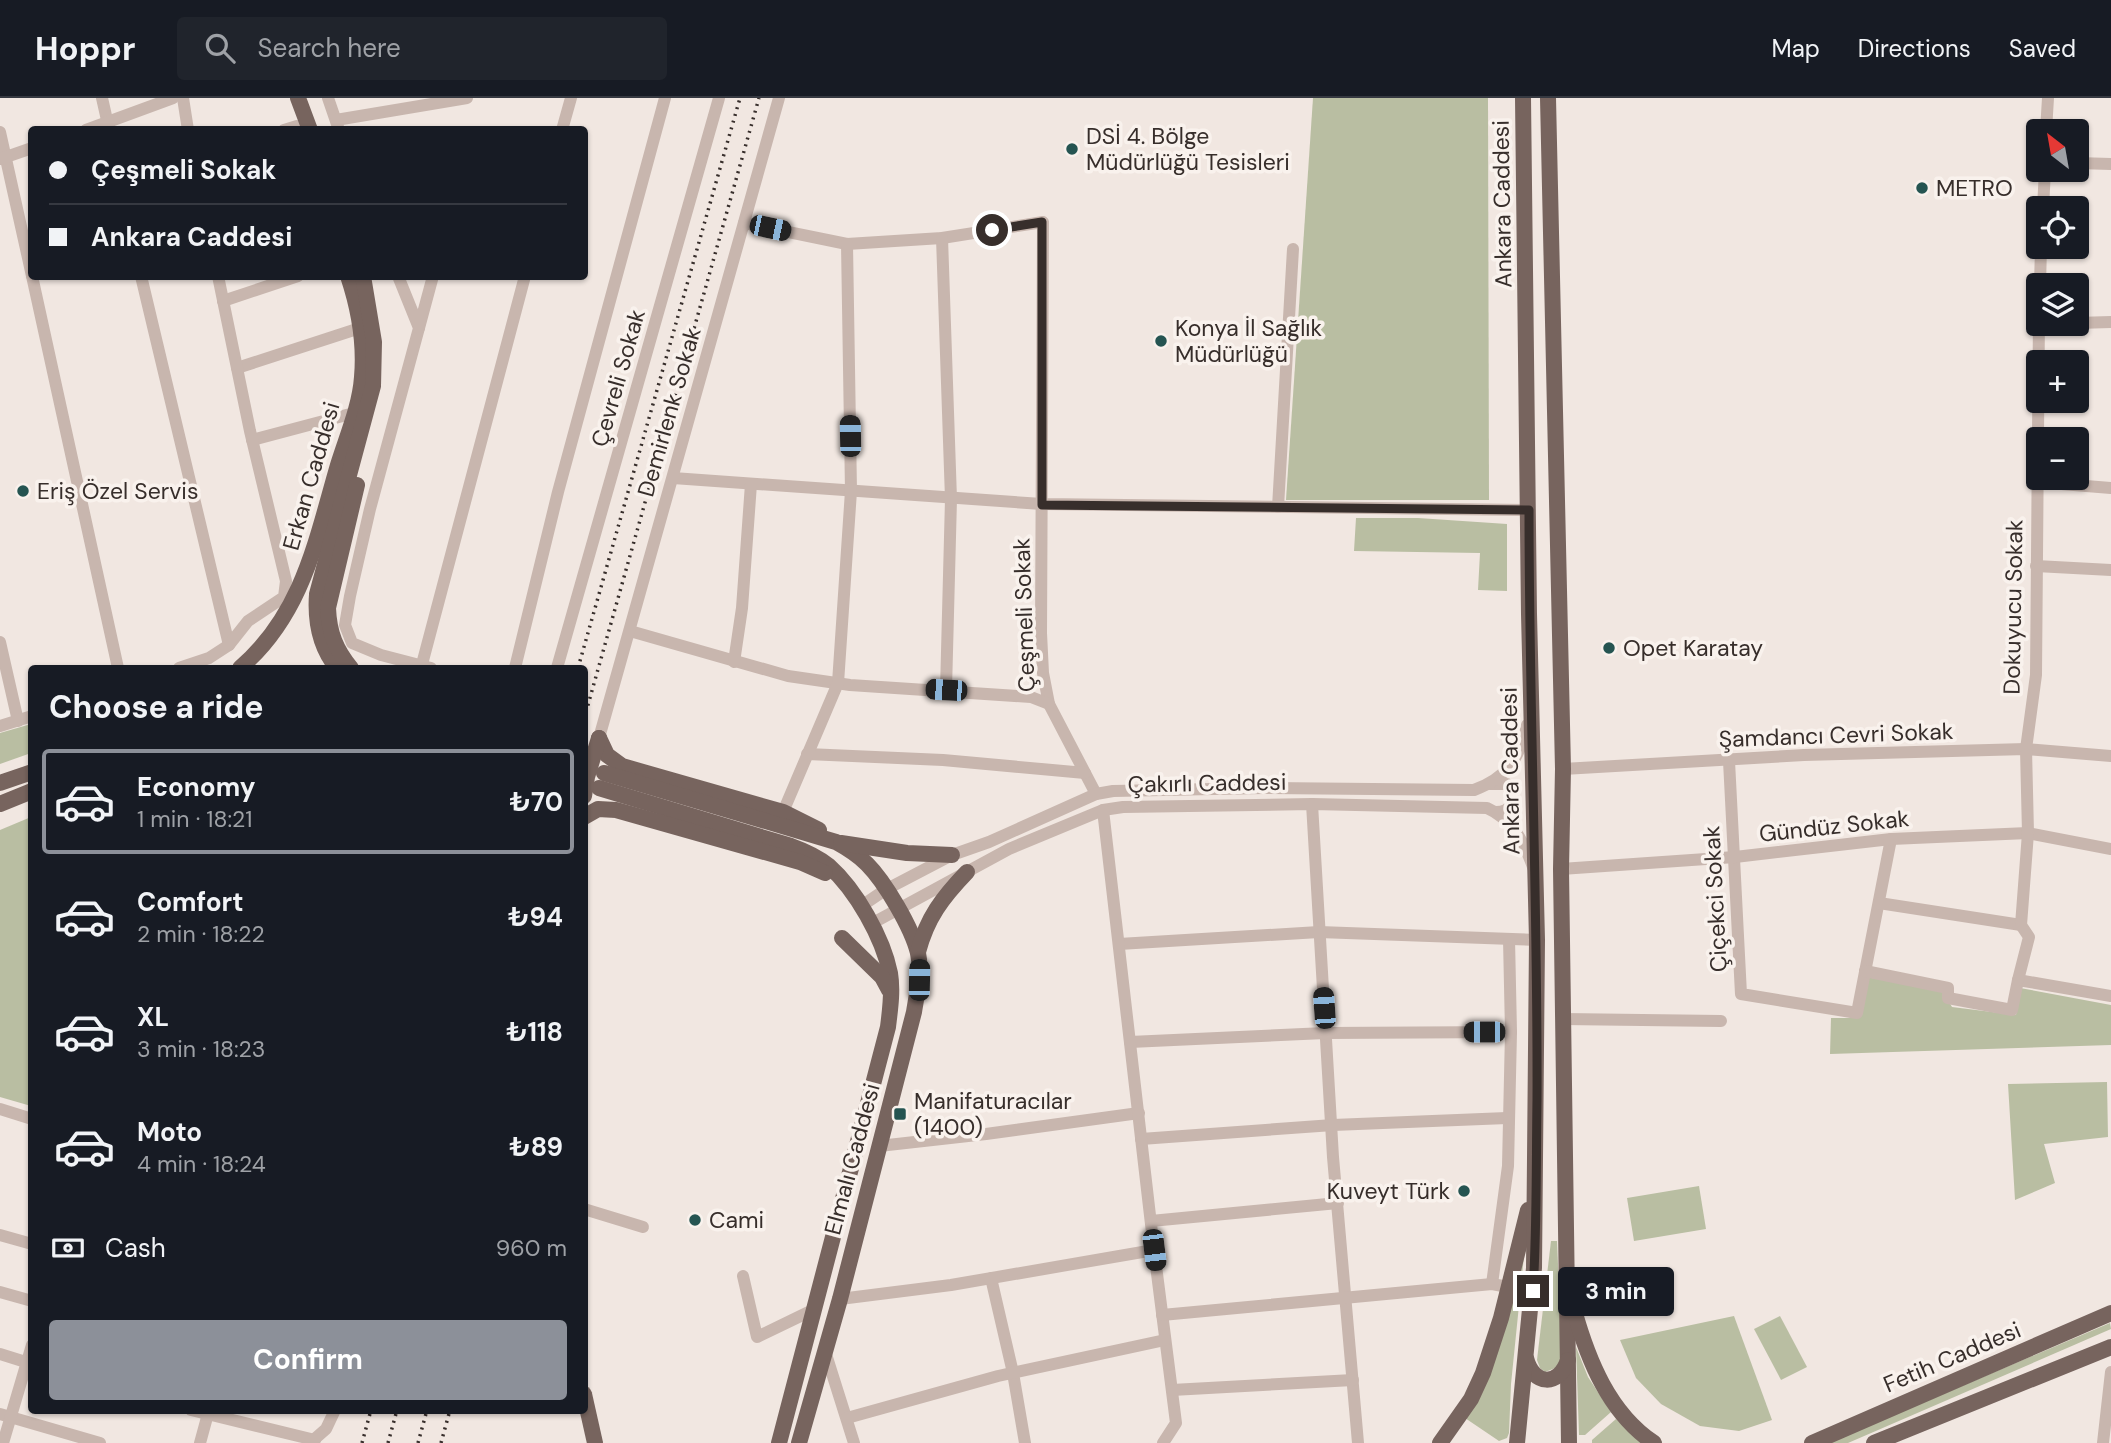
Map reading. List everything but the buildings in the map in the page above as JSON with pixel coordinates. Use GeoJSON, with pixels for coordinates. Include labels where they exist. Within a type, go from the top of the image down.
{"type":"FeatureCollection","features":[{"type":"Feature","properties":{"kind":"main road"},"geometry":{"type":"LineString","coordinates":[[287,98],[296,126]]}},
{"type":"Feature","properties":{"kind":"main road"},"geometry":{"type":"LineString","coordinates":[[297,126],[298,98]]}},
{"type":"Feature","properties":{"kind":"main road","name":"Ankara Caddesi"},"geometry":{"type":"LineString","coordinates":[[1517,1443],[1534,1268],[1538,940],[1523,98]]}},
{"type":"Feature","properties":{"kind":"main road"},"geometry":{"type":"LineString","coordinates":[[1548,98],[1563,769],[1561,869],[1569,1443]]}},
{"type":"Feature","properties":{"kind":"main road","name":"Erkan Caddesi"},"geometry":{"type":"LineString","coordinates":[[243,665],[270,638],[300,588],[354,413],[362,378],[360,328],[349,280]]}},
{"type":"Feature","properties":{"kind":"main road","name":"Erkan Caddesi"},"geometry":{"type":"LineString","coordinates":[[335,665],[324,649],[318,631],[317,594],[373,386],[374,342],[364,280]]}},
{"type":"Feature","properties":{"kind":"main road"},"geometry":{"type":"LineString","coordinates":[[349,665],[335,645],[328,608],[367,441],[373,386]]}},
{"type":"Feature","properties":{"kind":"main road"},"geometry":{"type":"LineString","coordinates":[[596,786],[589,768],[599,738]]}},
{"type":"Feature","properties":{"kind":"main road"},"geometry":{"type":"LineString","coordinates":[[599,738],[607,755],[622,766],[783,812],[819,830],[867,864],[886,890]]}},
{"type":"Feature","properties":{"kind":"main road"},"geometry":{"type":"LineString","coordinates":[[0,783],[28,773]]}},
{"type":"Feature","properties":{"kind":"main road"},"geometry":{"type":"LineString","coordinates":[[596,786],[836,842],[907,853],[952,855]]}},
{"type":"Feature","properties":{"kind":"main road"},"geometry":{"type":"LineString","coordinates":[[596,786],[803,850],[828,866],[856,899]]}},
{"type":"Feature","properties":{"kind":"main road"},"geometry":{"type":"LineString","coordinates":[[0,804],[28,793]]}},
{"type":"Feature","properties":{"kind":"main road"},"geometry":{"type":"LineString","coordinates":[[588,814],[598,808],[629,813],[800,862],[827,874],[856,899]]}},
{"type":"Feature","properties":{"kind":"main road"},"geometry":{"type":"LineString","coordinates":[[918,952],[931,916],[967,872]]}},
{"type":"Feature","properties":{"kind":"main road","name":"Elmalı Caddesi"},"geometry":{"type":"LineString","coordinates":[[799,1443],[914,1012],[919,980],[918,952],[886,890]]}},
{"type":"Feature","properties":{"kind":"main road","name":"Elmalı Caddesi"},"geometry":{"type":"LineString","coordinates":[[779,1443],[888,1027],[891,993],[887,963],[871,924],[856,899]]}},
{"type":"Feature","properties":{"kind":"main road"},"geometry":{"type":"LineString","coordinates":[[842,938],[882,977],[891,993]]}},
{"type":"Feature","properties":{"kind":"main road"},"geometry":{"type":"LineString","coordinates":[[1440,1443],[1471,1399],[1483,1373],[1501,1318],[1536,1177]]}},
{"type":"Feature","properties":{"kind":"main road"},"geometry":{"type":"LineString","coordinates":[[1568,1286],[1587,1354],[1597,1375],[1608,1394],[1631,1422],[1654,1443]]}},
{"type":"Feature","properties":{"kind":"main road","name":"Fetih Caddesi"},"geometry":{"type":"LineString","coordinates":[[1812,1443],[2111,1314]]}},
{"type":"Feature","properties":{"kind":"main road"},"geometry":{"type":"LineString","coordinates":[[1876,1443],[2111,1347]]}},
{"type":"Feature","properties":{"kind":"main road"},"geometry":{"type":"LineString","coordinates":[[1526,1355],[1533,1374],[1550,1379],[1564,1372],[1568,1357]]}},
{"type":"Feature","properties":{"kind":"main road"},"geometry":{"type":"LineString","coordinates":[[588,1412],[595,1443]]}},
{"type":"Feature","properties":{"kind":"street"},"geometry":{"type":"LineString","coordinates":[[102,98],[108,126],[173,98]]}},
{"type":"Feature","properties":{"kind":"street"},"geometry":{"type":"LineString","coordinates":[[183,98],[187,126]]}},
{"type":"Feature","properties":{"kind":"street"},"geometry":{"type":"LineString","coordinates":[[328,98],[337,125],[467,98]]}},
{"type":"Feature","properties":{"kind":"street"},"geometry":{"type":"LineString","coordinates":[[563,126],[570,98]]}},
{"type":"Feature","properties":{"kind":"street"},"geometry":{"type":"LineString","coordinates":[[516,665],[558,492],[666,98]]}},
{"type":"Feature","properties":{"kind":"street","name":"Çevreli Sokak"},"geometry":{"type":"LineString","coordinates":[[558,665],[719,98]]}},
{"type":"Feature","properties":{"kind":"street","name":"Demirlenk Sokak"},"geometry":{"type":"LineString","coordinates":[[599,738],[779,98]]}},
{"type":"Feature","properties":{"kind":"street"},"geometry":{"type":"LineString","coordinates":[[2047,119],[2048,98]]}},
{"type":"Feature","properties":{"kind":"street"},"geometry":{"type":"LineString","coordinates":[[0,132],[3,158],[28,260]]}},
{"type":"Feature","properties":{"kind":"street"},"geometry":{"type":"LineString","coordinates":[[3,158],[28,149]]}},
{"type":"Feature","properties":{"kind":"street"},"geometry":{"type":"LineString","coordinates":[[2090,163],[2111,164]]}},
{"type":"Feature","properties":{"kind":"street","name":"Çeşmeli Sokak"},"geometry":{"type":"LineString","coordinates":[[744,223],[847,244],[942,238],[1042,222],[1043,673],[1049,705],[1096,794]]}},
{"type":"Feature","properties":{"kind":"street"},"geometry":{"type":"LineString","coordinates":[[942,238],[951,499],[946,690]]}},
{"type":"Feature","properties":{"kind":"street"},"geometry":{"type":"LineString","coordinates":[[783,812],[838,683],[851,491],[847,244]]}},
{"type":"Feature","properties":{"kind":"street"},"geometry":{"type":"LineString","coordinates":[[1278,507],[1293,249]]}},
{"type":"Feature","properties":{"kind":"street"},"geometry":{"type":"LineString","coordinates":[[33,280],[117,665]]}},
{"type":"Feature","properties":{"kind":"street"},"geometry":{"type":"LineString","coordinates":[[142,280],[229,645]]}},
{"type":"Feature","properties":{"kind":"street"},"geometry":{"type":"LineString","coordinates":[[188,665],[209,658],[229,645],[248,621],[284,597],[286,581],[252,440],[219,280]]}},
{"type":"Feature","properties":{"kind":"street"},"geometry":{"type":"LineString","coordinates":[[223,301],[286,280]]}},
{"type":"Feature","properties":{"kind":"street"},"geometry":{"type":"LineString","coordinates":[[400,280],[419,328]]}},
{"type":"Feature","properties":{"kind":"street"},"geometry":{"type":"LineString","coordinates":[[414,665],[352,643],[345,625],[370,509],[432,280]]}},
{"type":"Feature","properties":{"kind":"street"},"geometry":{"type":"LineString","coordinates":[[425,665],[524,280]]}},
{"type":"Feature","properties":{"kind":"street"},"geometry":{"type":"LineString","coordinates":[[2089,323],[2111,323]]}},
{"type":"Feature","properties":{"kind":"street"},"geometry":{"type":"LineString","coordinates":[[237,368],[360,328]]}},
{"type":"Feature","properties":{"kind":"street","name":"Dokuyucu Sokak"},"geometry":{"type":"LineString","coordinates":[[2038,427],[2039,336]]}},
{"type":"Feature","properties":{"kind":"street"},"geometry":{"type":"LineString","coordinates":[[252,440],[354,413]]}},
{"type":"Feature","properties":{"kind":"street"},"geometry":{"type":"LineString","coordinates":[[673,478],[1042,505],[1529,510]]}},
{"type":"Feature","properties":{"kind":"street"},"geometry":{"type":"LineString","coordinates":[[734,662],[742,608],[751,484]]}},
{"type":"Feature","properties":{"kind":"street"},"geometry":{"type":"LineString","coordinates":[[2089,486],[2111,488]]}},
{"type":"Feature","properties":{"kind":"street","name":"Dokuyucu Sokak"},"geometry":{"type":"LineString","coordinates":[[1865,971],[1948,988],[1948,998],[2012,1010],[2029,937],[2021,925],[2028,833],[2026,750],[2036,675],[2037,490]]}},
{"type":"Feature","properties":{"kind":"street"},"geometry":{"type":"LineString","coordinates":[[2036,566],[2111,570]]}},
{"type":"Feature","properties":{"kind":"street"},"geometry":{"type":"LineString","coordinates":[[631,631],[788,676],[838,683],[1031,698],[1049,705]]}},
{"type":"Feature","properties":{"kind":"street"},"geometry":{"type":"LineString","coordinates":[[0,642],[18,721]]}},
{"type":"Feature","properties":{"kind":"street"},"geometry":{"type":"LineString","coordinates":[[1490,784],[1517,758],[1524,742],[1532,704]]}},
{"type":"Feature","properties":{"kind":"street"},"geometry":{"type":"LineString","coordinates":[[0,726],[28,717]]}},
{"type":"Feature","properties":{"kind":"street","name":"Şamdancı Cevri Sokak"},"geometry":{"type":"LineString","coordinates":[[1563,769],[1804,755],[2026,750],[2111,756]]}},
{"type":"Feature","properties":{"kind":"street"},"geometry":{"type":"LineString","coordinates":[[807,754],[943,760],[1085,773]]}},
{"type":"Feature","properties":{"kind":"street","name":"Çiçekci Sokak"},"geometry":{"type":"LineString","coordinates":[[1729,761],[1741,994],[1857,1013],[1891,839]]}},
{"type":"Feature","properties":{"kind":"street"},"geometry":{"type":"LineString","coordinates":[[1490,784],[1507,784],[1513,790],[1510,808],[1505,812],[1496,812]]}},
{"type":"Feature","properties":{"kind":"street","name":"Çakırlı Caddesi"},"geometry":{"type":"LineString","coordinates":[[856,899],[886,890],[952,855],[989,842],[1096,794],[1113,791],[1264,788],[1474,790],[1490,784]]}},
{"type":"Feature","properties":{"kind":"street"},"geometry":{"type":"LineString","coordinates":[[1312,804],[1325,1033],[1358,1443]]}},
{"type":"Feature","properties":{"kind":"street","name":"Çakırlı Caddesi"},"geometry":{"type":"LineString","coordinates":[[871,924],[1009,849],[1103,810],[1122,807],[1312,804],[1474,806],[1487,807],[1496,812]]}},
{"type":"Feature","properties":{"kind":"street"},"geometry":{"type":"LineString","coordinates":[[1103,810],[1176,1423],[1163,1443]]}},
{"type":"Feature","properties":{"kind":"street"},"geometry":{"type":"LineString","coordinates":[[1496,812],[1519,836],[1535,873]]}},
{"type":"Feature","properties":{"kind":"street","name":"Gündüz Sokak"},"geometry":{"type":"LineString","coordinates":[[1561,869],[1735,857],[1891,839],[2028,833],[2111,849]]}},
{"type":"Feature","properties":{"kind":"street"},"geometry":{"type":"LineString","coordinates":[[1880,903],[2021,925]]}},
{"type":"Feature","properties":{"kind":"street"},"geometry":{"type":"LineString","coordinates":[[1119,944],[1319,932],[1538,940]]}},
{"type":"Feature","properties":{"kind":"street"},"geometry":{"type":"LineString","coordinates":[[1492,1284],[1507,1166],[1511,1031],[1509,939]]}},
{"type":"Feature","properties":{"kind":"street"},"geometry":{"type":"LineString","coordinates":[[2018,980],[2111,996]]}},
{"type":"Feature","properties":{"kind":"street"},"geometry":{"type":"LineString","coordinates":[[1563,1019],[1721,1021]]}},
{"type":"Feature","properties":{"kind":"street"},"geometry":{"type":"LineString","coordinates":[[1130,1042],[1325,1033],[1511,1031]]}},
{"type":"Feature","properties":{"kind":"street"},"geometry":{"type":"LineString","coordinates":[[0,1109],[28,1118]]}},
{"type":"Feature","properties":{"kind":"street"},"geometry":{"type":"LineString","coordinates":[[879,1146],[1139,1113]]}},
{"type":"Feature","properties":{"kind":"street"},"geometry":{"type":"LineString","coordinates":[[1141,1139],[1333,1125],[1507,1118]]}},
{"type":"Feature","properties":{"kind":"street"},"geometry":{"type":"LineString","coordinates":[[1151,1221],[1338,1203]]}},
{"type":"Feature","properties":{"kind":"street"},"geometry":{"type":"LineString","coordinates":[[588,1210],[643,1227]]}},
{"type":"Feature","properties":{"kind":"street"},"geometry":{"type":"LineString","coordinates":[[0,1235],[28,1243]]}},
{"type":"Feature","properties":{"kind":"street"},"geometry":{"type":"LineString","coordinates":[[839,1299],[991,1278],[1154,1250]]}},
{"type":"Feature","properties":{"kind":"street"},"geometry":{"type":"LineString","coordinates":[[744,1276],[757,1337],[815,1309]]}},
{"type":"Feature","properties":{"kind":"street"},"geometry":{"type":"LineString","coordinates":[[991,1278],[1013,1373],[1025,1443]]}},
{"type":"Feature","properties":{"kind":"street"},"geometry":{"type":"LineString","coordinates":[[1162,1315],[1492,1284],[1508,1287]]}},
{"type":"Feature","properties":{"kind":"street"},"geometry":{"type":"LineString","coordinates":[[0,1292],[28,1300]]}},
{"type":"Feature","properties":{"kind":"street"},"geometry":{"type":"LineString","coordinates":[[846,1418],[1013,1373],[1165,1340]]}},
{"type":"Feature","properties":{"kind":"street"},"geometry":{"type":"LineString","coordinates":[[825,1350],[854,1443]]}},
{"type":"Feature","properties":{"kind":"street"},"geometry":{"type":"LineString","coordinates":[[0,1354],[28,1363]]}},
{"type":"Feature","properties":{"kind":"street"},"geometry":{"type":"LineString","coordinates":[[3,1443],[5,1416],[28,1365]]}},
{"type":"Feature","properties":{"kind":"street"},"geometry":{"type":"LineString","coordinates":[[2103,1443],[2111,1372]]}},
{"type":"Feature","properties":{"kind":"street"},"geometry":{"type":"LineString","coordinates":[[1172,1390],[1353,1380]]}},
{"type":"Feature","properties":{"kind":"street"},"geometry":{"type":"LineString","coordinates":[[200,1443],[208,1414]]}},
{"type":"Feature","properties":{"kind":"street"},"geometry":{"type":"LineString","coordinates":[[212,1414],[312,1441],[326,1429],[333,1414]]}},
{"type":"Feature","properties":{"kind":"street"},"geometry":{"type":"LineString","coordinates":[[5,1416],[100,1443]]}},
{"type":"Feature","properties":{"kind":"green space"},"geometry":{"type":"Polygon","coordinates":[[[1313,98],[1488,98],[1489,500],[1286,500],[1313,98]]]}},
{"type":"Feature","properties":{"kind":"green space"},"geometry":{"type":"Polygon","coordinates":[[[1356,518],[1418,518],[1507,524],[1507,591],[1478,590],[1480,553],[1354,551],[1356,518]]]}},
{"type":"Feature","properties":{"kind":"green space"},"geometry":{"type":"Polygon","coordinates":[[[28,725],[28,754],[0,764],[0,733],[28,725]]]}},
{"type":"Feature","properties":{"kind":"green space"},"geometry":{"type":"Polygon","coordinates":[[[28,819],[28,1105],[0,1097],[0,830],[28,819]]]}},
{"type":"Feature","properties":{"kind":"green space"},"geometry":{"type":"Polygon","coordinates":[[[1866,977],[1942,990],[1952,1007],[2016,1015],[2020,988],[2111,1005],[2111,1045],[1830,1054],[1831,1018],[1855,1018],[1866,977]]]}},
{"type":"Feature","properties":{"kind":"green space"},"geometry":{"type":"Polygon","coordinates":[[[2107,1082],[2108,1137],[2044,1144],[2055,1183],[2015,1200],[2008,1084],[2107,1082]]]}},
{"type":"Feature","properties":{"kind":"green space"},"geometry":{"type":"Polygon","coordinates":[[[1699,1186],[1706,1229],[1634,1241],[1627,1198],[1699,1186]]]}},
{"type":"Feature","properties":{"kind":"green space"},"geometry":{"type":"Polygon","coordinates":[[[1551,1241],[1557,1241],[1562,1359],[1558,1367],[1545,1372],[1537,1360],[1551,1241]]]}},
{"type":"Feature","properties":{"kind":"green space"},"geometry":{"type":"Polygon","coordinates":[[[1524,1256],[1511,1384],[1509,1433],[1507,1438],[1499,1441],[1465,1418],[1524,1256]]]}},
{"type":"Feature","properties":{"kind":"green space"},"geometry":{"type":"Polygon","coordinates":[[[1734,1316],[1772,1420],[1739,1431],[1700,1426],[1661,1404],[1636,1378],[1620,1340],[1734,1316]]]}},
{"type":"Feature","properties":{"kind":"green space"},"geometry":{"type":"Polygon","coordinates":[[[1780,1316],[1807,1367],[1781,1380],[1754,1329],[1780,1316]]]}},
{"type":"Feature","properties":{"kind":"green space"},"geometry":{"type":"Polygon","coordinates":[[[2110,1323],[2111,1329],[1848,1443],[1828,1443],[2110,1323]]]}},
{"type":"Feature","properties":{"kind":"green space"},"geometry":{"type":"Polygon","coordinates":[[[1576,1347],[1588,1377],[1611,1412],[1585,1435],[1579,1435],[1576,1347]]]}},
{"type":"Feature","properties":{"kind":"green space"},"geometry":{"type":"Polygon","coordinates":[[[1616,1419],[1643,1443],[1592,1443],[1592,1440],[1616,1419]]]}},
{"type":"Feature","properties":{"kind":"railway"},"geometry":{"type":"LineString","coordinates":[[579,665],[740,98]]}},
{"type":"Feature","properties":{"kind":"railway"},"geometry":{"type":"LineString","coordinates":[[588,705],[759,98]]}},
{"type":"Feature","properties":{"kind":"railway"},"geometry":{"type":"LineString","coordinates":[[362,1443],[370,1414]]}},
{"type":"Feature","properties":{"kind":"railway"},"geometry":{"type":"LineString","coordinates":[[388,1443],[396,1414]]}},
{"type":"Feature","properties":{"kind":"railway"},"geometry":{"type":"LineString","coordinates":[[418,1443],[426,1414]]}},
{"type":"Feature","properties":{"kind":"railway"},"geometry":{"type":"LineString","coordinates":[[441,1443],[449,1414]]}},
{"type":"Feature","properties":{"kind":"place","name":"DSİ 4. Bölge Müdürlüğü Tesisleri"},"geometry":{"type":"Point","coordinates":[1072,149]}},
{"type":"Feature","properties":{"kind":"place","name":"METRO"},"geometry":{"type":"Point","coordinates":[1922,188]}},
{"type":"Feature","properties":{"kind":"place","name":"Konya İl Sağlık Müdürlüğü"},"geometry":{"type":"Point","coordinates":[1161,341]}},
{"type":"Feature","properties":{"kind":"place","name":"Eriş Özel Servis"},"geometry":{"type":"Point","coordinates":[23,491]}},
{"type":"Feature","properties":{"kind":"place","name":"Opet Karatay"},"geometry":{"type":"Point","coordinates":[1609,648]}},
{"type":"Feature","properties":{"kind":"place","name":"Manifaturacılar (1400)"},"geometry":{"type":"Point","coordinates":[900,1114]}},
{"type":"Feature","properties":{"kind":"place","name":"Kuveyt Türk"},"geometry":{"type":"Point","coordinates":[1464,1191]}},
{"type":"Feature","properties":{"kind":"place","name":"Cami"},"geometry":{"type":"Point","coordinates":[695,1220]}},
{"type":"Feature","properties":{"kind":"route"},"geometry":{"type":"LineString","coordinates":[[992,230],[1042,222],[1042,505],[1529,510],[1529,614],[1538,940],[1533,1291]]}}]}
